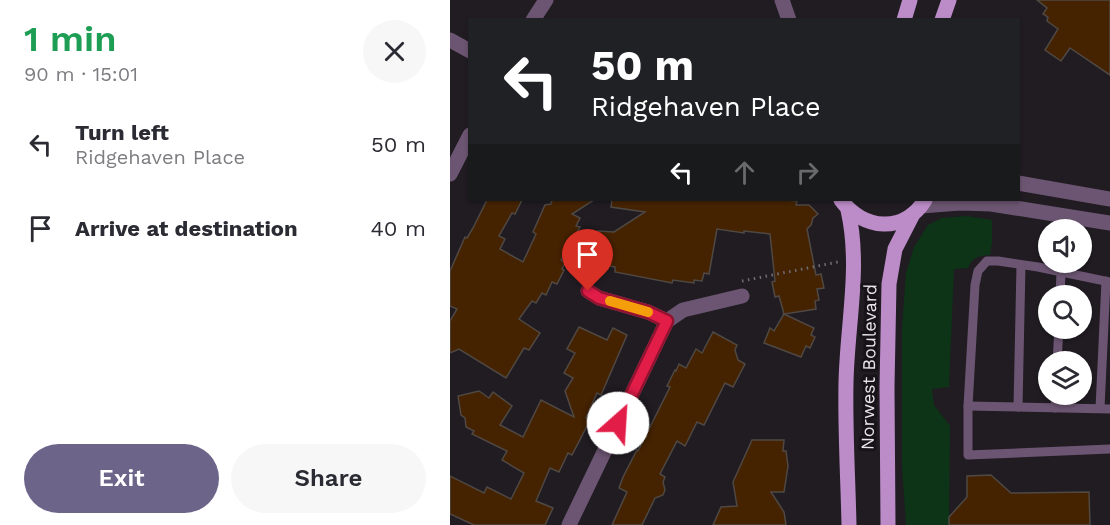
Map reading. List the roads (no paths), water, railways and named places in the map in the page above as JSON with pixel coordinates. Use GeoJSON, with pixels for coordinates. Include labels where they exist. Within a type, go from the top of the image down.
{"type":"FeatureCollection","features":[{"type":"Feature","properties":{"kind":"main road"},"geometry":{"type":"LineString","coordinates":[[905,18],[910,0]]}},
{"type":"Feature","properties":{"kind":"main road"},"geometry":{"type":"LineString","coordinates":[[943,18],[949,0]]}},
{"type":"Feature","properties":{"kind":"main road"},"geometry":{"type":"LineString","coordinates":[[845,205],[859,218],[874,224],[899,222],[919,206]]}},
{"type":"Feature","properties":{"kind":"main road","name":"Norwest Boulevard"},"geometry":{"type":"LineString","coordinates":[[845,205],[854,234],[855,258],[846,383],[849,525]]}},
{"type":"Feature","properties":{"kind":"main road","name":"Norwest Boulevard"},"geometry":{"type":"LineString","coordinates":[[888,525],[889,284],[894,249],[919,206]]}},
{"type":"Feature","properties":{"kind":"street"},"geometry":{"type":"LineString","coordinates":[[533,18],[546,0]]}},
{"type":"Feature","properties":{"kind":"street"},"geometry":{"type":"LineString","coordinates":[[782,0],[788,18]]}},
{"type":"Feature","properties":{"kind":"street"},"geometry":{"type":"LineString","coordinates":[[450,40],[468,50]]}},
{"type":"Feature","properties":{"kind":"street"},"geometry":{"type":"LineString","coordinates":[[450,174],[468,139]]}},
{"type":"Feature","properties":{"kind":"street"},"geometry":{"type":"LineString","coordinates":[[1020,183],[1110,199]]}},
{"type":"Feature","properties":{"kind":"street"},"geometry":{"type":"LineString","coordinates":[[919,206],[960,203],[991,204],[1110,224]]}},
{"type":"Feature","properties":{"kind":"street"},"geometry":{"type":"LineString","coordinates":[[588,291],[599,298],[648,312],[667,321]]}},
{"type":"Feature","properties":{"kind":"street"},"geometry":{"type":"LineString","coordinates":[[569,525],[667,321],[683,310],[742,297]]}},
{"type":"Feature","properties":{"kind":"lane"},"geometry":{"type":"LineString","coordinates":[[1038,268],[987,261],[978,271],[973,308],[968,455],[1110,449]]}},
{"type":"Feature","properties":{"kind":"lane"},"geometry":{"type":"LineString","coordinates":[[1018,407],[1021,264]]}},
{"type":"Feature","properties":{"kind":"lane"},"geometry":{"type":"LineString","coordinates":[[968,406],[1105,409],[1108,282],[1061,273],[1060,285]]}}]}
